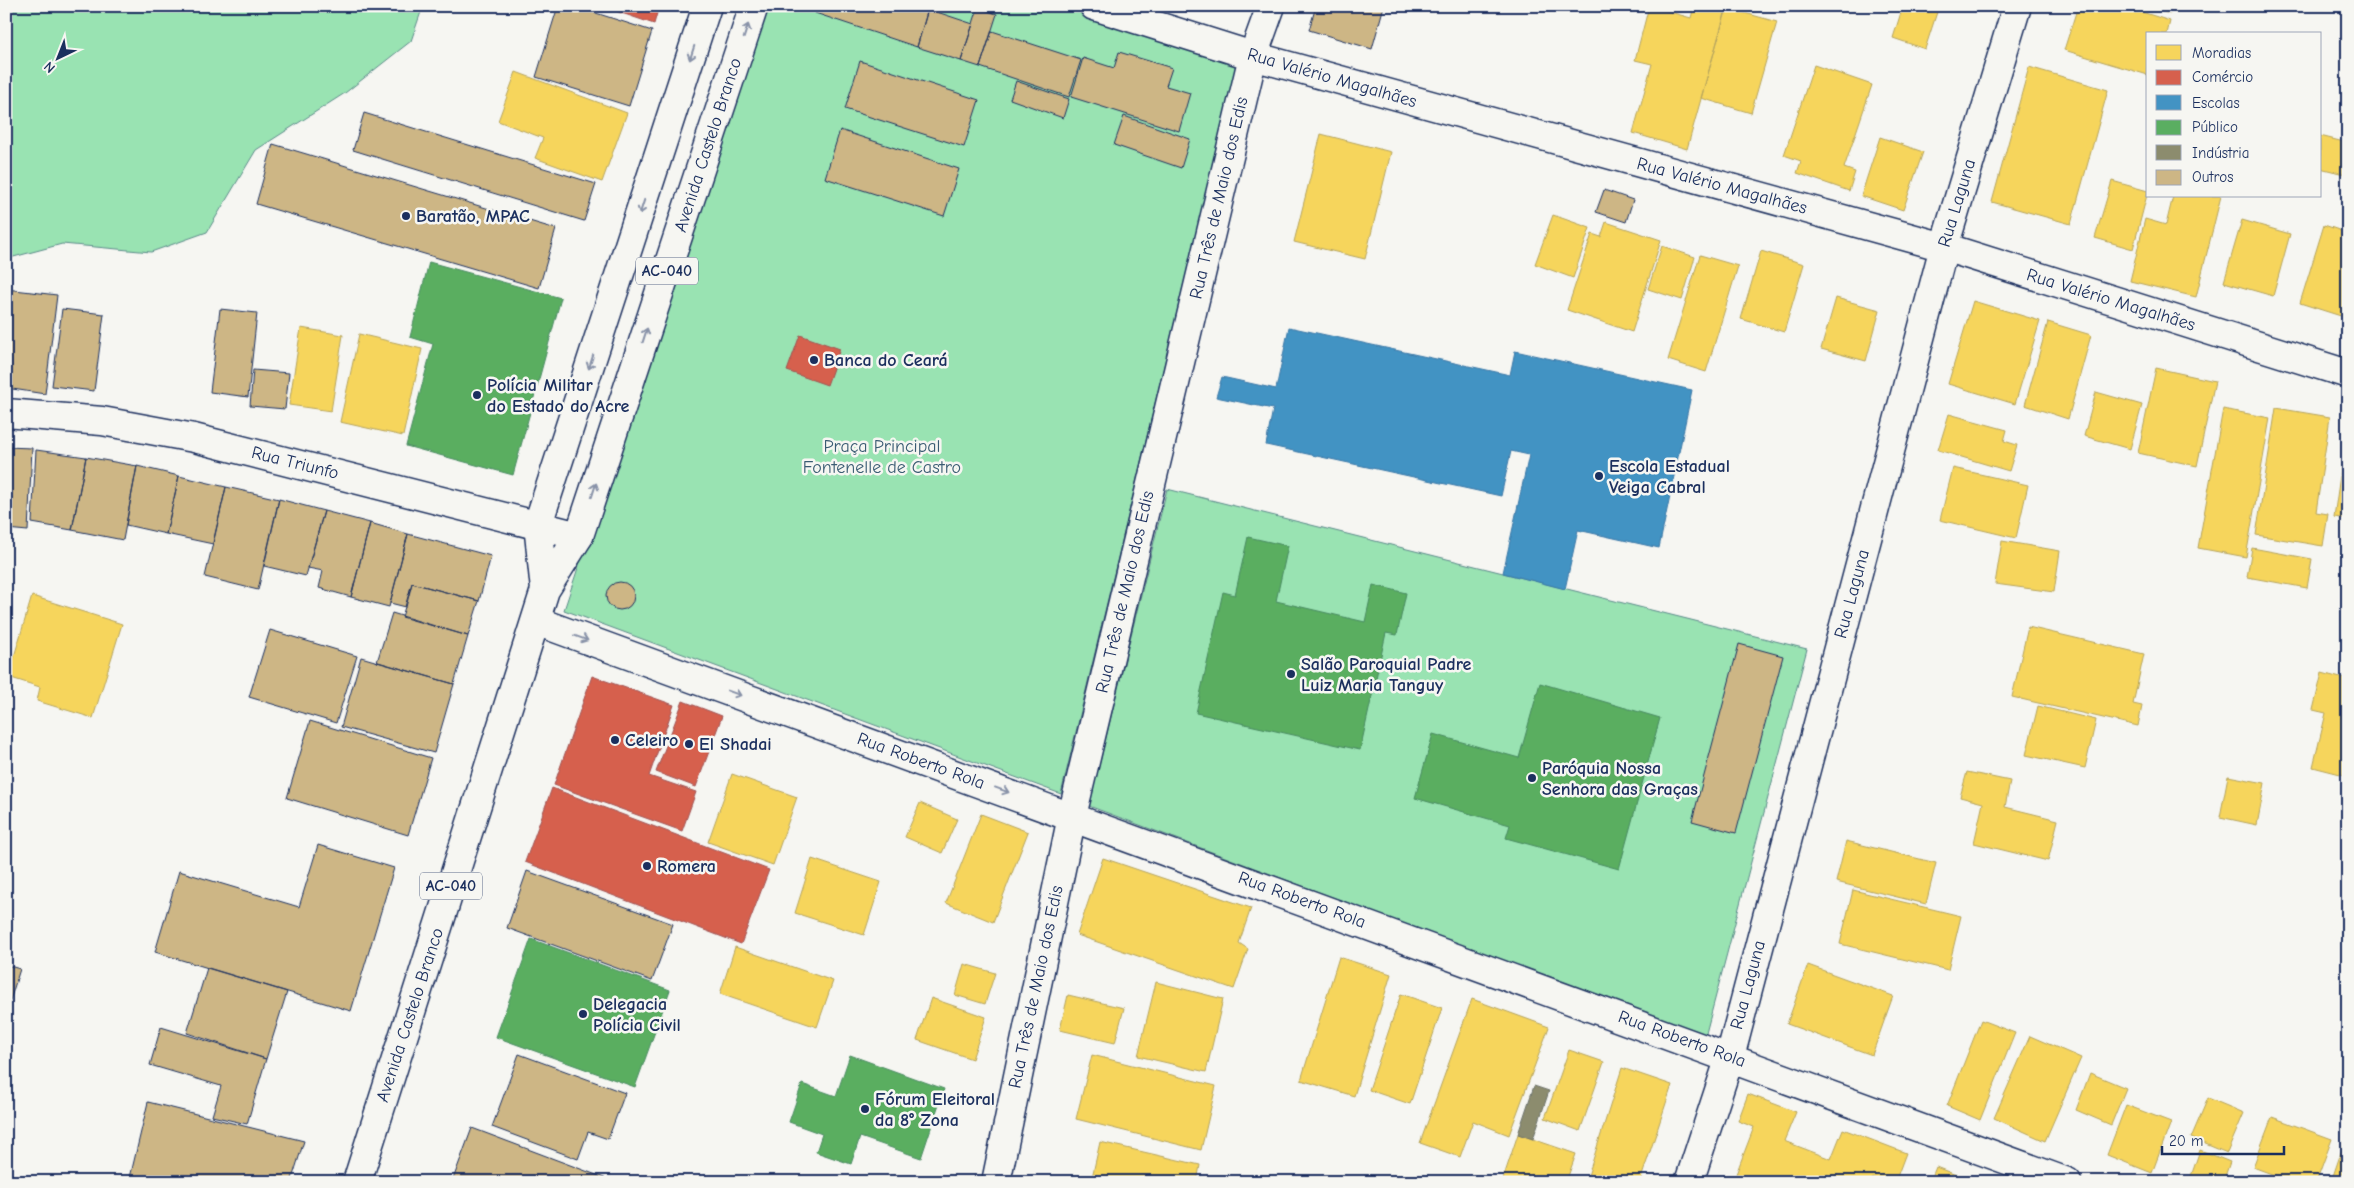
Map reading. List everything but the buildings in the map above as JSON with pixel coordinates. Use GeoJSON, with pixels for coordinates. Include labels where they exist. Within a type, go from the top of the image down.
{"type":"FeatureCollection","features":[{"type":"Feature","properties":{"kind":"main road","name":"Avenida Castelo Branco"},"geometry":{"type":"LineString","coordinates":[[545,590],[538,524],[707,6]]}},
{"type":"Feature","properties":{"kind":"main road","name":"Avenida Castelo Branco"},"geometry":{"type":"LineString","coordinates":[[357,1182],[545,590],[579,536],[754,6]]}},
{"type":"Feature","properties":{"kind":"main road","name":"Rua Valério Magalhães"},"geometry":{"type":"LineString","coordinates":[[1094,6],[1253,56],[1944,247],[2348,374]]}},
{"type":"Feature","properties":{"kind":"main road","name":"Rua Três de Maio dos Edis"},"geometry":{"type":"LineString","coordinates":[[996,1182],[1072,816],[1253,56],[1271,6]]}},
{"type":"Feature","properties":{"kind":"main road","name":"Rua Laguna"},"geometry":{"type":"LineString","coordinates":[[1689,1182],[1730,1056],[1944,247],[2017,6]]}},
{"type":"Feature","properties":{"kind":"main road","name":"Rua Triunfo"},"geometry":{"type":"LineString","coordinates":[[6,413],[102,421],[194,438],[538,524],[579,536]]}},
{"type":"Feature","properties":{"kind":"main road","name":"Rua Roberto Rola"},"geometry":{"type":"LineString","coordinates":[[536,621],[1730,1056],[2067,1182]]}},
{"type":"Feature","properties":{"kind":"green space"},"geometry":{"type":"Polygon","coordinates":[[[6,6],[423,6],[411,41],[345,93],[256,150],[207,232],[151,252],[62,244],[6,259],[6,6]]]}},
{"type":"Feature","properties":{"kind":"green space","name":"Praça Principal Fontenelle de Castro"},"geometry":{"type":"Polygon","coordinates":[[[765,6],[1067,6],[1238,59],[1061,794],[564,610],[765,6]]]}},
{"type":"Feature","properties":{"kind":"green space"},"geometry":{"type":"Polygon","coordinates":[[[1167,489],[1807,649],[1705,1037],[1089,806],[1167,489]]]}},
{"type":"Feature","properties":{"kind":"place","name":"Baratão, MPAC"},"geometry":{"type":"Point","coordinates":[406,216]}},
{"type":"Feature","properties":{"kind":"place","name":"Banca do Ceará"},"geometry":{"type":"Point","coordinates":[814,360]}},
{"type":"Feature","properties":{"kind":"place","name":"Polícia Militar do Estado do Acre"},"geometry":{"type":"Point","coordinates":[477,395]}},
{"type":"Feature","properties":{"kind":"place","name":"Escola Estadual Veiga Cabral"},"geometry":{"type":"Point","coordinates":[1599,476]}},
{"type":"Feature","properties":{"kind":"place","name":"Salão Paroquial Padre Luiz Maria Tanguy"},"geometry":{"type":"Point","coordinates":[1291,674]}},
{"type":"Feature","properties":{"kind":"place","name":"Celeiro"},"geometry":{"type":"Point","coordinates":[615,740]}},
{"type":"Feature","properties":{"kind":"place","name":"El Shadai"},"geometry":{"type":"Point","coordinates":[689,744]}},
{"type":"Feature","properties":{"kind":"place","name":"Paróquia Nossa Senhora das Graças"},"geometry":{"type":"Point","coordinates":[1532,778]}},
{"type":"Feature","properties":{"kind":"place","name":"Romera"},"geometry":{"type":"Point","coordinates":[647,866]}},
{"type":"Feature","properties":{"kind":"place","name":"Delegacia Polícia Civil"},"geometry":{"type":"Point","coordinates":[583,1014]}},
{"type":"Feature","properties":{"kind":"place","name":"Fórum Eleitoral da 8° Zona"},"geometry":{"type":"Point","coordinates":[865,1109]}}]}
